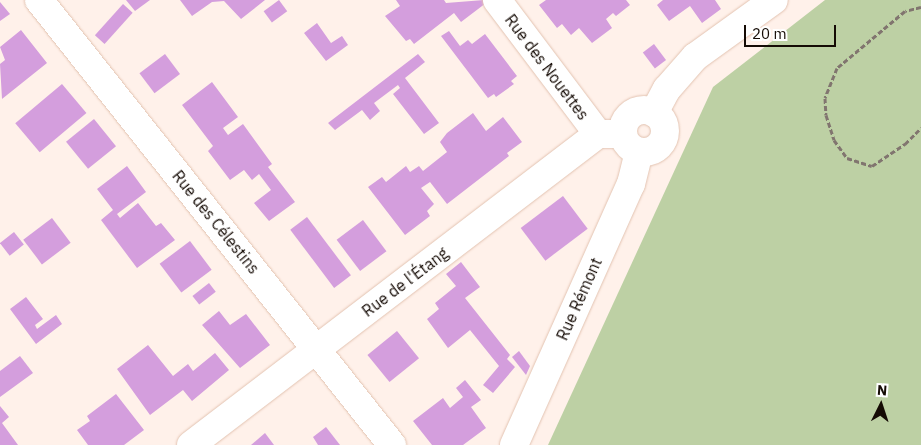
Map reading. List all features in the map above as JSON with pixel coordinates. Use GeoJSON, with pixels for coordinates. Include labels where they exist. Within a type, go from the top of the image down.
{"type":"FeatureCollection","features":[{"type":"Feature","properties":{"kind":"street","name":"Rue des Célestins"},"geometry":{"type":"LineString","coordinates":[[39,0],[318,348],[392,445]]}},
{"type":"Feature","properties":{"kind":"street","name":"Rue des Nouettes"},"geometry":{"type":"LineString","coordinates":[[497,0],[620,140]]}},
{"type":"Feature","properties":{"kind":"street"},"geometry":{"type":"LineString","coordinates":[[620,140],[653,150],[665,136],[664,125],[654,113],[667,89],[695,57],[774,0]]}},
{"type":"Feature","properties":{"kind":"street","name":"Rue de l'Étang"},"geometry":{"type":"LineString","coordinates":[[191,445],[318,348],[620,140]]}},
{"type":"Feature","properties":{"kind":"street","name":"Rue Rémont"},"geometry":{"type":"LineString","coordinates":[[514,445],[631,184],[620,140]]}},
{"type":"Feature","properties":{"kind":"path"},"geometry":{"type":"LineString","coordinates":[[921,8],[905,11],[837,68],[825,98],[826,115],[834,140],[847,158],[872,166],[905,144],[921,128]]}},
{"type":"Feature","properties":{"kind":"green space"},"geometry":{"type":"Polygon","coordinates":[[[825,0],[921,0],[921,445],[548,445],[713,87],[825,0]]]}},
{"type":"Feature","properties":{"kind":"building"},"geometry":{"type":"Polygon","coordinates":[[[126,0],[150,0],[135,11],[126,0]]]}},
{"type":"Feature","properties":{"kind":"building"},"geometry":{"type":"Polygon","coordinates":[[[180,0],[265,0],[241,19],[224,1],[212,2],[192,16],[180,0]]]}},
{"type":"Feature","properties":{"kind":"building"},"geometry":{"type":"Polygon","coordinates":[[[279,0],[287,11],[272,22],[264,11],[279,0]]]}},
{"type":"Feature","properties":{"kind":"building"},"geometry":{"type":"Polygon","coordinates":[[[396,0],[444,0],[446,3],[484,0],[486,3],[461,22],[454,13],[414,44],[410,39],[406,41],[385,16],[400,6],[396,0]]]}},
{"type":"Feature","properties":{"kind":"building"},"geometry":{"type":"Polygon","coordinates":[[[546,0],[626,0],[630,5],[616,16],[613,13],[606,19],[612,28],[592,43],[579,28],[571,35],[562,24],[557,28],[539,5],[546,0]]]}},
{"type":"Feature","properties":{"kind":"building"},"geometry":{"type":"Polygon","coordinates":[[[663,0],[715,0],[721,9],[702,23],[690,6],[669,21],[657,5],[663,0]]]}},
{"type":"Feature","properties":{"kind":"building"},"geometry":{"type":"Polygon","coordinates":[[[0,2],[10,14],[0,21],[0,2]]]}},
{"type":"Feature","properties":{"kind":"building"},"geometry":{"type":"Polygon","coordinates":[[[123,4],[133,13],[105,44],[95,35],[123,4]]]}},
{"type":"Feature","properties":{"kind":"building"},"geometry":{"type":"Polygon","coordinates":[[[317,23],[331,43],[342,36],[348,45],[326,61],[304,33],[317,23]]]}},
{"type":"Feature","properties":{"kind":"building"},"geometry":{"type":"Polygon","coordinates":[[[21,30],[47,63],[2,99],[0,64],[5,60],[0,47],[21,30]]]}},
{"type":"Feature","properties":{"kind":"building"},"geometry":{"type":"Polygon","coordinates":[[[449,31],[460,46],[468,40],[472,44],[485,34],[517,76],[511,81],[514,84],[496,97],[494,94],[488,98],[441,36],[449,31]]]}},
{"type":"Feature","properties":{"kind":"building"},"geometry":{"type":"Polygon","coordinates":[[[654,44],[666,60],[655,68],[643,52],[654,44]]]}},
{"type":"Feature","properties":{"kind":"building"},"geometry":{"type":"Polygon","coordinates":[[[165,54],[180,74],[154,93],[139,73],[165,54]]]}},
{"type":"Feature","properties":{"kind":"building"},"geometry":{"type":"Polygon","coordinates":[[[418,54],[425,62],[405,78],[439,123],[424,134],[393,94],[400,88],[398,85],[374,103],[380,111],[370,120],[362,110],[335,130],[328,123],[418,54]]]}},
{"type":"Feature","properties":{"kind":"building"},"geometry":{"type":"Polygon","coordinates":[[[212,82],[238,117],[223,128],[228,135],[243,124],[272,164],[268,167],[295,202],[269,221],[254,203],[271,190],[259,174],[252,180],[244,170],[230,180],[208,151],[213,146],[182,105],[212,82]]]}},
{"type":"Feature","properties":{"kind":"building"},"geometry":{"type":"Polygon","coordinates":[[[62,84],[86,113],[40,152],[15,123],[62,84]]]}},
{"type":"Feature","properties":{"kind":"building"},"geometry":{"type":"Polygon","coordinates":[[[473,113],[486,131],[503,117],[522,142],[507,153],[509,156],[447,204],[430,182],[421,188],[434,204],[427,211],[430,216],[405,235],[368,187],[382,177],[386,182],[406,166],[410,172],[419,166],[423,171],[447,152],[440,142],[447,133],[473,113]]]}},
{"type":"Feature","properties":{"kind":"building"},"geometry":{"type":"Polygon","coordinates":[[[94,119],[116,146],[88,169],[66,142],[94,119]]]}},
{"type":"Feature","properties":{"kind":"building"},"geometry":{"type":"Polygon","coordinates":[[[127,166],[146,192],[117,214],[120,218],[138,203],[156,226],[161,223],[175,240],[137,268],[101,220],[113,210],[97,189],[127,166]]]}},
{"type":"Feature","properties":{"kind":"building"},"geometry":{"type":"Polygon","coordinates":[[[563,196],[588,229],[545,261],[521,228],[563,196]]]}},
{"type":"Feature","properties":{"kind":"building"},"geometry":{"type":"Polygon","coordinates":[[[307,217],[351,275],[334,288],[290,230],[307,217]]]}},
{"type":"Feature","properties":{"kind":"building"},"geometry":{"type":"Polygon","coordinates":[[[52,218],[71,243],[42,264],[23,240],[52,218]]]}},
{"type":"Feature","properties":{"kind":"building"},"geometry":{"type":"Polygon","coordinates":[[[363,220],[386,251],[360,271],[337,240],[363,220]]]}},
{"type":"Feature","properties":{"kind":"building"},"geometry":{"type":"Polygon","coordinates":[[[14,232],[24,245],[10,256],[0,243],[14,232]]]}},
{"type":"Feature","properties":{"kind":"building"},"geometry":{"type":"Polygon","coordinates":[[[190,241],[212,270],[181,293],[160,264],[190,241]]]}},
{"type":"Feature","properties":{"kind":"building"},"geometry":{"type":"Polygon","coordinates":[[[461,262],[480,287],[465,298],[510,355],[507,359],[515,367],[493,393],[483,385],[499,366],[470,330],[448,348],[427,319],[439,309],[435,303],[456,286],[446,274],[461,262]]]}},
{"type":"Feature","properties":{"kind":"building"},"geometry":{"type":"Polygon","coordinates":[[[209,283],[216,292],[199,305],[192,296],[209,283]]]}},
{"type":"Feature","properties":{"kind":"building"},"geometry":{"type":"Polygon","coordinates":[[[26,297],[43,319],[35,325],[37,329],[56,315],[62,324],[36,344],[10,309],[26,297]]]}},
{"type":"Feature","properties":{"kind":"building"},"geometry":{"type":"Polygon","coordinates":[[[219,311],[230,325],[246,314],[270,345],[240,368],[202,325],[219,311]]]}},
{"type":"Feature","properties":{"kind":"building"},"geometry":{"type":"Polygon","coordinates":[[[397,331],[419,358],[389,382],[367,355],[397,331]]]}},
{"type":"Feature","properties":{"kind":"building"},"geometry":{"type":"Polygon","coordinates":[[[148,345],[173,376],[188,364],[193,371],[215,353],[229,370],[192,401],[183,390],[150,415],[117,369],[148,345]]]}},
{"type":"Feature","properties":{"kind":"building"},"geometry":{"type":"Polygon","coordinates":[[[519,351],[530,366],[526,375],[512,357],[519,351]]]}},
{"type":"Feature","properties":{"kind":"building"},"geometry":{"type":"Polygon","coordinates":[[[20,356],[33,373],[0,397],[0,371],[20,356]]]}},
{"type":"Feature","properties":{"kind":"building"},"geometry":{"type":"Polygon","coordinates":[[[465,380],[481,400],[471,407],[486,428],[463,445],[432,445],[413,421],[443,398],[450,408],[463,397],[456,388],[465,380]]]}},
{"type":"Feature","properties":{"kind":"building"},"geometry":{"type":"Polygon","coordinates":[[[116,394],[144,430],[124,445],[88,445],[77,430],[90,421],[87,416],[116,394]]]}},
{"type":"Feature","properties":{"kind":"building"},"geometry":{"type":"Polygon","coordinates":[[[0,406],[9,417],[2,423],[18,445],[0,445],[0,406]]]}},
{"type":"Feature","properties":{"kind":"building"},"geometry":{"type":"Polygon","coordinates":[[[326,427],[340,445],[318,445],[313,437],[326,427]]]}},
{"type":"Feature","properties":{"kind":"building"},"geometry":{"type":"Polygon","coordinates":[[[265,433],[274,445],[251,445],[265,433]]]}}]}
